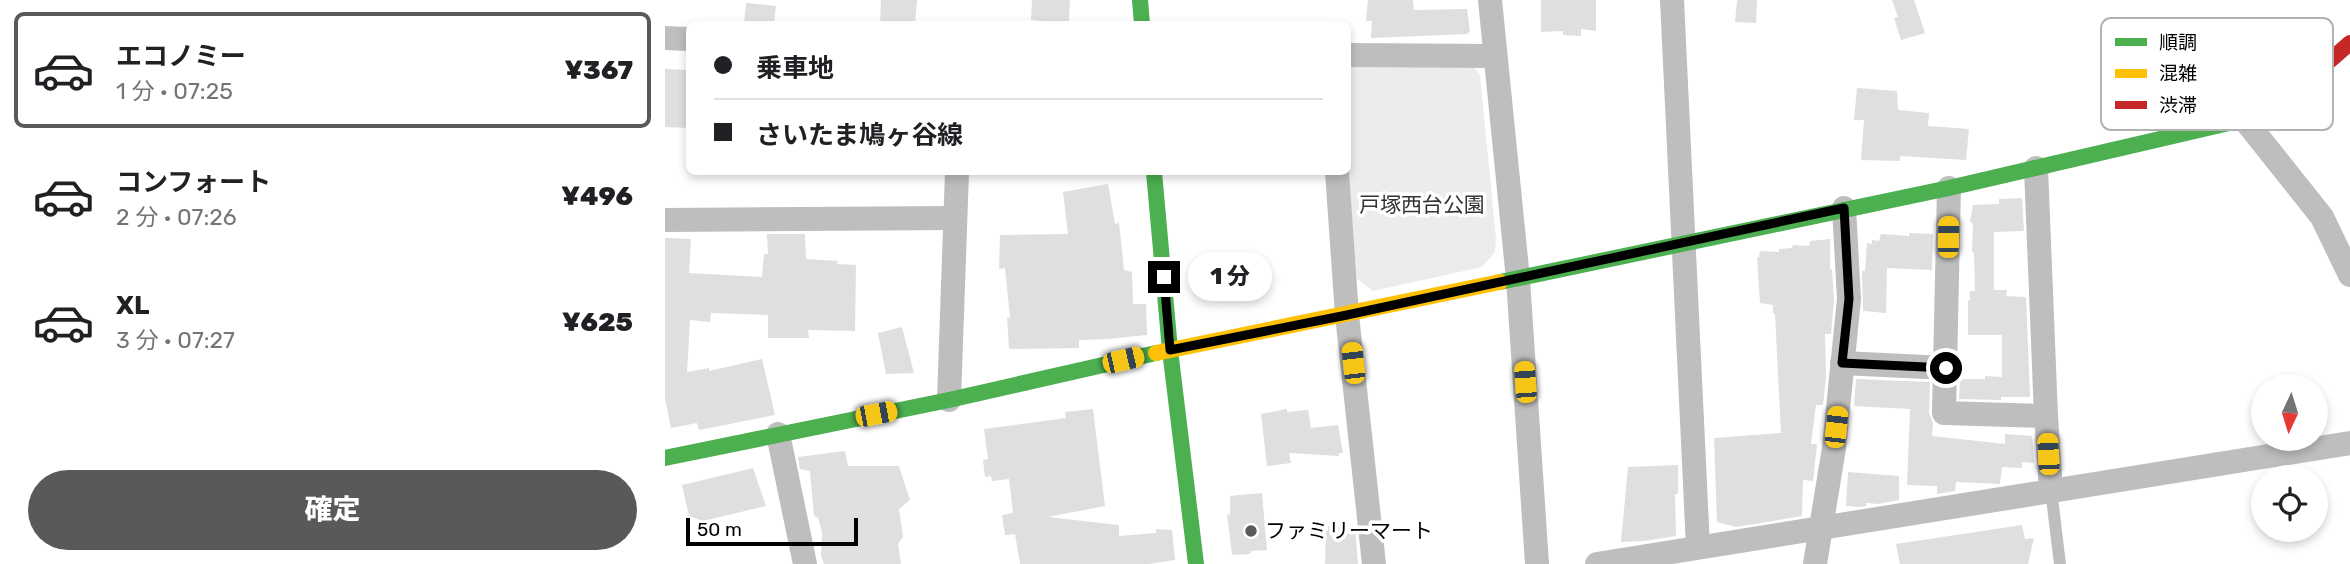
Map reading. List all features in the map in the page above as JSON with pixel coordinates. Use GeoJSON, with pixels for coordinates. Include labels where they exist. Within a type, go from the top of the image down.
{"type":"FeatureCollection","features":[{"type":"Feature","properties":{"kind":"street"},"geometry":{"type":"LineString","coordinates":[[1140,0],[1142,21]]}},
{"type":"Feature","properties":{"kind":"street"},"geometry":{"type":"LineString","coordinates":[[1490,0],[1518,279],[1537,564]]}},
{"type":"Feature","properties":{"kind":"street"},"geometry":{"type":"LineString","coordinates":[[1672,0],[1697,547]]}},
{"type":"Feature","properties":{"kind":"street"},"geometry":{"type":"LineString","coordinates":[[665,38],[686,39]]}},
{"type":"Feature","properties":{"kind":"street"},"geometry":{"type":"LineString","coordinates":[[2333,58],[2350,43]]}},
{"type":"Feature","properties":{"kind":"street"},"geometry":{"type":"LineString","coordinates":[[1351,55],[1495,55]]}},
{"type":"Feature","properties":{"kind":"street"},"geometry":{"type":"LineString","coordinates":[[665,458],[1949,188],[2197,130]]}},
{"type":"Feature","properties":{"kind":"street"},"geometry":{"type":"LineString","coordinates":[[2253,130],[2322,217],[2350,275]]}},
{"type":"Feature","properties":{"kind":"street"},"geometry":{"type":"LineString","coordinates":[[2036,168],[2051,490]]}},
{"type":"Feature","properties":{"kind":"street"},"geometry":{"type":"LineString","coordinates":[[949,400],[957,175]]}},
{"type":"Feature","properties":{"kind":"street"},"geometry":{"type":"LineString","coordinates":[[1154,175],[1170,350],[1196,564]]}},
{"type":"Feature","properties":{"kind":"street"},"geometry":{"type":"LineString","coordinates":[[1337,175],[1347,315],[1374,564]]}},
{"type":"Feature","properties":{"kind":"street"},"geometry":{"type":"LineString","coordinates":[[1949,188],[1944,413],[2046,416]]}},
{"type":"Feature","properties":{"kind":"street"},"geometry":{"type":"LineString","coordinates":[[1815,564],[1834,448],[1849,299],[1844,208]]}},
{"type":"Feature","properties":{"kind":"street"},"geometry":{"type":"LineString","coordinates":[[665,219],[955,218]]}},
{"type":"Feature","properties":{"kind":"street"},"geometry":{"type":"LineString","coordinates":[[1842,363],[1946,368]]}},
{"type":"Feature","properties":{"kind":"street"},"geometry":{"type":"LineString","coordinates":[[778,434],[805,564]]}},
{"type":"Feature","properties":{"kind":"street"},"geometry":{"type":"LineString","coordinates":[[1597,564],[2350,443]]}},
{"type":"Feature","properties":{"kind":"lane"},"geometry":{"type":"LineString","coordinates":[[2051,490],[2060,564]]}},
{"type":"Feature","properties":{"kind":"green space","name":"戸塚西台公園"},"geometry":{"type":"Polygon","coordinates":[[[1351,66],[1473,66],[1480,75],[1495,252],[1482,267],[1373,291],[1357,279],[1347,175],[1351,175],[1351,66]]]}},
{"type":"Feature","properties":{"kind":"building"},"geometry":{"type":"Polygon","coordinates":[[[881,0],[917,0],[915,21],[880,21],[881,0]]]}},
{"type":"Feature","properties":{"kind":"building"},"geometry":{"type":"Polygon","coordinates":[[[1032,0],[1070,0],[1069,21],[1031,20],[1032,0]]]}},
{"type":"Feature","properties":{"kind":"building"},"geometry":{"type":"Polygon","coordinates":[[[1368,0],[1413,0],[1414,10],[1467,9],[1470,31],[1467,34],[1371,38],[1372,21],[1366,21],[1368,0]]]}},
{"type":"Feature","properties":{"kind":"building"},"geometry":{"type":"Polygon","coordinates":[[[1541,0],[1596,0],[1596,31],[1581,29],[1581,36],[1563,35],[1563,31],[1541,32],[1541,0]]]}},
{"type":"Feature","properties":{"kind":"building"},"geometry":{"type":"Polygon","coordinates":[[[1737,0],[1757,0],[1756,23],[1735,22],[1737,0]]]}},
{"type":"Feature","properties":{"kind":"building"},"geometry":{"type":"Polygon","coordinates":[[[1892,0],[1914,0],[1925,33],[1901,40],[1894,18],[1898,17],[1892,0]]]}},
{"type":"Feature","properties":{"kind":"building"},"geometry":{"type":"Polygon","coordinates":[[[746,3],[776,6],[774,21],[744,21],[746,3]]]}},
{"type":"Feature","properties":{"kind":"building"},"geometry":{"type":"Polygon","coordinates":[[[665,69],[686,70],[686,128],[665,127],[665,69]]]}},
{"type":"Feature","properties":{"kind":"building"},"geometry":{"type":"Polygon","coordinates":[[[1857,88],[1897,91],[1898,110],[1929,113],[1928,126],[1969,129],[1966,160],[1900,156],[1900,161],[1861,160],[1864,120],[1854,120],[1857,88]]]}},
{"type":"Feature","properties":{"kind":"building"},"geometry":{"type":"Polygon","coordinates":[[[1108,184],[1115,224],[1119,223],[1124,270],[1132,272],[1133,304],[1146,304],[1147,335],[1079,340],[1079,348],[1009,349],[1007,317],[1010,318],[1005,268],[999,269],[1000,235],[1068,234],[1063,192],[1108,184]]]}},
{"type":"Feature","properties":{"kind":"building"},"geometry":{"type":"Polygon","coordinates":[[[2022,198],[2024,231],[1994,232],[1994,290],[2007,290],[2006,296],[2026,297],[2030,397],[2001,397],[2001,400],[1959,399],[1960,379],[2002,377],[2002,335],[1968,335],[1968,301],[1970,291],[1975,291],[1973,224],[1970,221],[1973,205],[1999,204],[1999,199],[2022,198]]]}},
{"type":"Feature","properties":{"kind":"building"},"geometry":{"type":"Polygon","coordinates":[[[1909,233],[1933,234],[1932,270],[1887,268],[1886,313],[1863,311],[1862,271],[1865,271],[1867,243],[1872,244],[1872,240],[1879,241],[1881,234],[1909,236],[1909,233]]]}},
{"type":"Feature","properties":{"kind":"building"},"geometry":{"type":"Polygon","coordinates":[[[767,234],[805,234],[806,259],[856,265],[855,331],[808,330],[809,338],[768,338],[768,315],[711,313],[710,322],[690,320],[687,372],[709,368],[709,371],[762,359],[775,415],[699,430],[697,423],[671,428],[665,399],[665,238],[691,239],[689,273],[762,277],[764,254],[768,254],[767,234]]]}},
{"type":"Feature","properties":{"kind":"building"},"geometry":{"type":"Polygon","coordinates":[[[1830,239],[1834,299],[1831,334],[1825,334],[1826,377],[1823,405],[1816,405],[1811,444],[1817,444],[1813,481],[1803,480],[1802,516],[1736,527],[1717,522],[1714,438],[1781,433],[1775,314],[1773,305],[1760,303],[1757,258],[1760,251],[1779,252],[1779,249],[1792,248],[1793,245],[1809,246],[1810,241],[1830,239]]]}},
{"type":"Feature","properties":{"kind":"building"},"geometry":{"type":"Polygon","coordinates":[[[902,327],[914,373],[886,374],[878,333],[902,327]]]}},
{"type":"Feature","properties":{"kind":"building"},"geometry":{"type":"Polygon","coordinates":[[[1856,379],[1930,382],[1929,413],[1933,423],[1932,436],[2005,444],[2005,434],[2032,436],[2034,463],[2022,462],[2022,468],[2002,467],[2000,484],[1956,482],[1955,491],[1937,494],[1937,486],[1907,485],[1910,409],[1854,406],[1856,379]]]}},
{"type":"Feature","properties":{"kind":"building"},"geometry":{"type":"Polygon","coordinates":[[[1093,409],[1105,506],[1048,517],[1119,525],[1119,536],[1156,533],[1156,529],[1172,530],[1175,560],[1149,564],[1020,564],[1015,534],[1005,535],[1002,515],[1013,513],[1009,479],[992,481],[991,476],[985,477],[983,460],[988,459],[984,429],[1066,418],[1065,412],[1093,409]]]}},
{"type":"Feature","properties":{"kind":"building"},"geometry":{"type":"Polygon","coordinates":[[[1287,409],[1287,412],[1308,410],[1311,428],[1338,425],[1343,453],[1339,453],[1339,456],[1289,453],[1291,463],[1267,466],[1261,414],[1287,409]]]}},
{"type":"Feature","properties":{"kind":"building"},"geometry":{"type":"Polygon","coordinates":[[[845,451],[848,466],[899,466],[910,500],[899,509],[903,537],[898,544],[901,564],[824,564],[821,556],[822,532],[818,518],[814,516],[810,471],[800,469],[798,457],[845,451]]]}},
{"type":"Feature","properties":{"kind":"building"},"geometry":{"type":"Polygon","coordinates":[[[1678,465],[1678,494],[1675,494],[1676,536],[1621,542],[1628,467],[1678,465]]]}},
{"type":"Feature","properties":{"kind":"building"},"geometry":{"type":"Polygon","coordinates":[[[753,468],[766,506],[703,521],[689,516],[682,485],[753,468]]]}},
{"type":"Feature","properties":{"kind":"building"},"geometry":{"type":"Polygon","coordinates":[[[1848,472],[1899,476],[1899,500],[1879,504],[1866,503],[1866,506],[1860,507],[1846,506],[1848,472]]]}},
{"type":"Feature","properties":{"kind":"building"},"geometry":{"type":"Polygon","coordinates":[[[1262,493],[1267,550],[1232,555],[1227,514],[1230,515],[1230,496],[1262,493]]]}},
{"type":"Feature","properties":{"kind":"building"},"geometry":{"type":"Polygon","coordinates":[[[2022,525],[2025,539],[2034,538],[2028,564],[1900,564],[1896,544],[2022,525]]]}},
{"type":"Feature","properties":{"kind":"building"},"geometry":{"type":"Polygon","coordinates":[[[1328,526],[1355,528],[1358,564],[1325,564],[1328,526]]]}},
{"type":"Feature","properties":{"kind":"traffic: fast"},"geometry":{"type":"LineString","coordinates":[[1140,0],[1142,21]]}},
{"type":"Feature","properties":{"kind":"traffic: fast"},"geometry":{"type":"LineString","coordinates":[[1500,282],[1949,188],[2199,130]]}},
{"type":"Feature","properties":{"kind":"traffic: fast"},"geometry":{"type":"LineString","coordinates":[[1154,175],[1170,350],[1196,564]]}},
{"type":"Feature","properties":{"kind":"traffic: fast"},"geometry":{"type":"LineString","coordinates":[[665,458],[949,400],[1156,353]]}},
{"type":"Feature","properties":{"kind":"traffic: slow"},"geometry":{"type":"LineString","coordinates":[[1156,353],[1500,282]]}},
{"type":"Feature","properties":{"kind":"traffic: jam"},"geometry":{"type":"LineString","coordinates":[[2333,58],[2350,43]]}},
{"type":"Feature","properties":{"kind":"place","name":"ファミリーマート"},"geometry":{"type":"Point","coordinates":[1251,531]}},
{"type":"Feature","properties":{"kind":"route"},"geometry":{"type":"LineString","coordinates":[[1164,277],[1170,350],[1518,279],[1844,208],[1849,299],[1842,363],[1946,368]]}}]}
